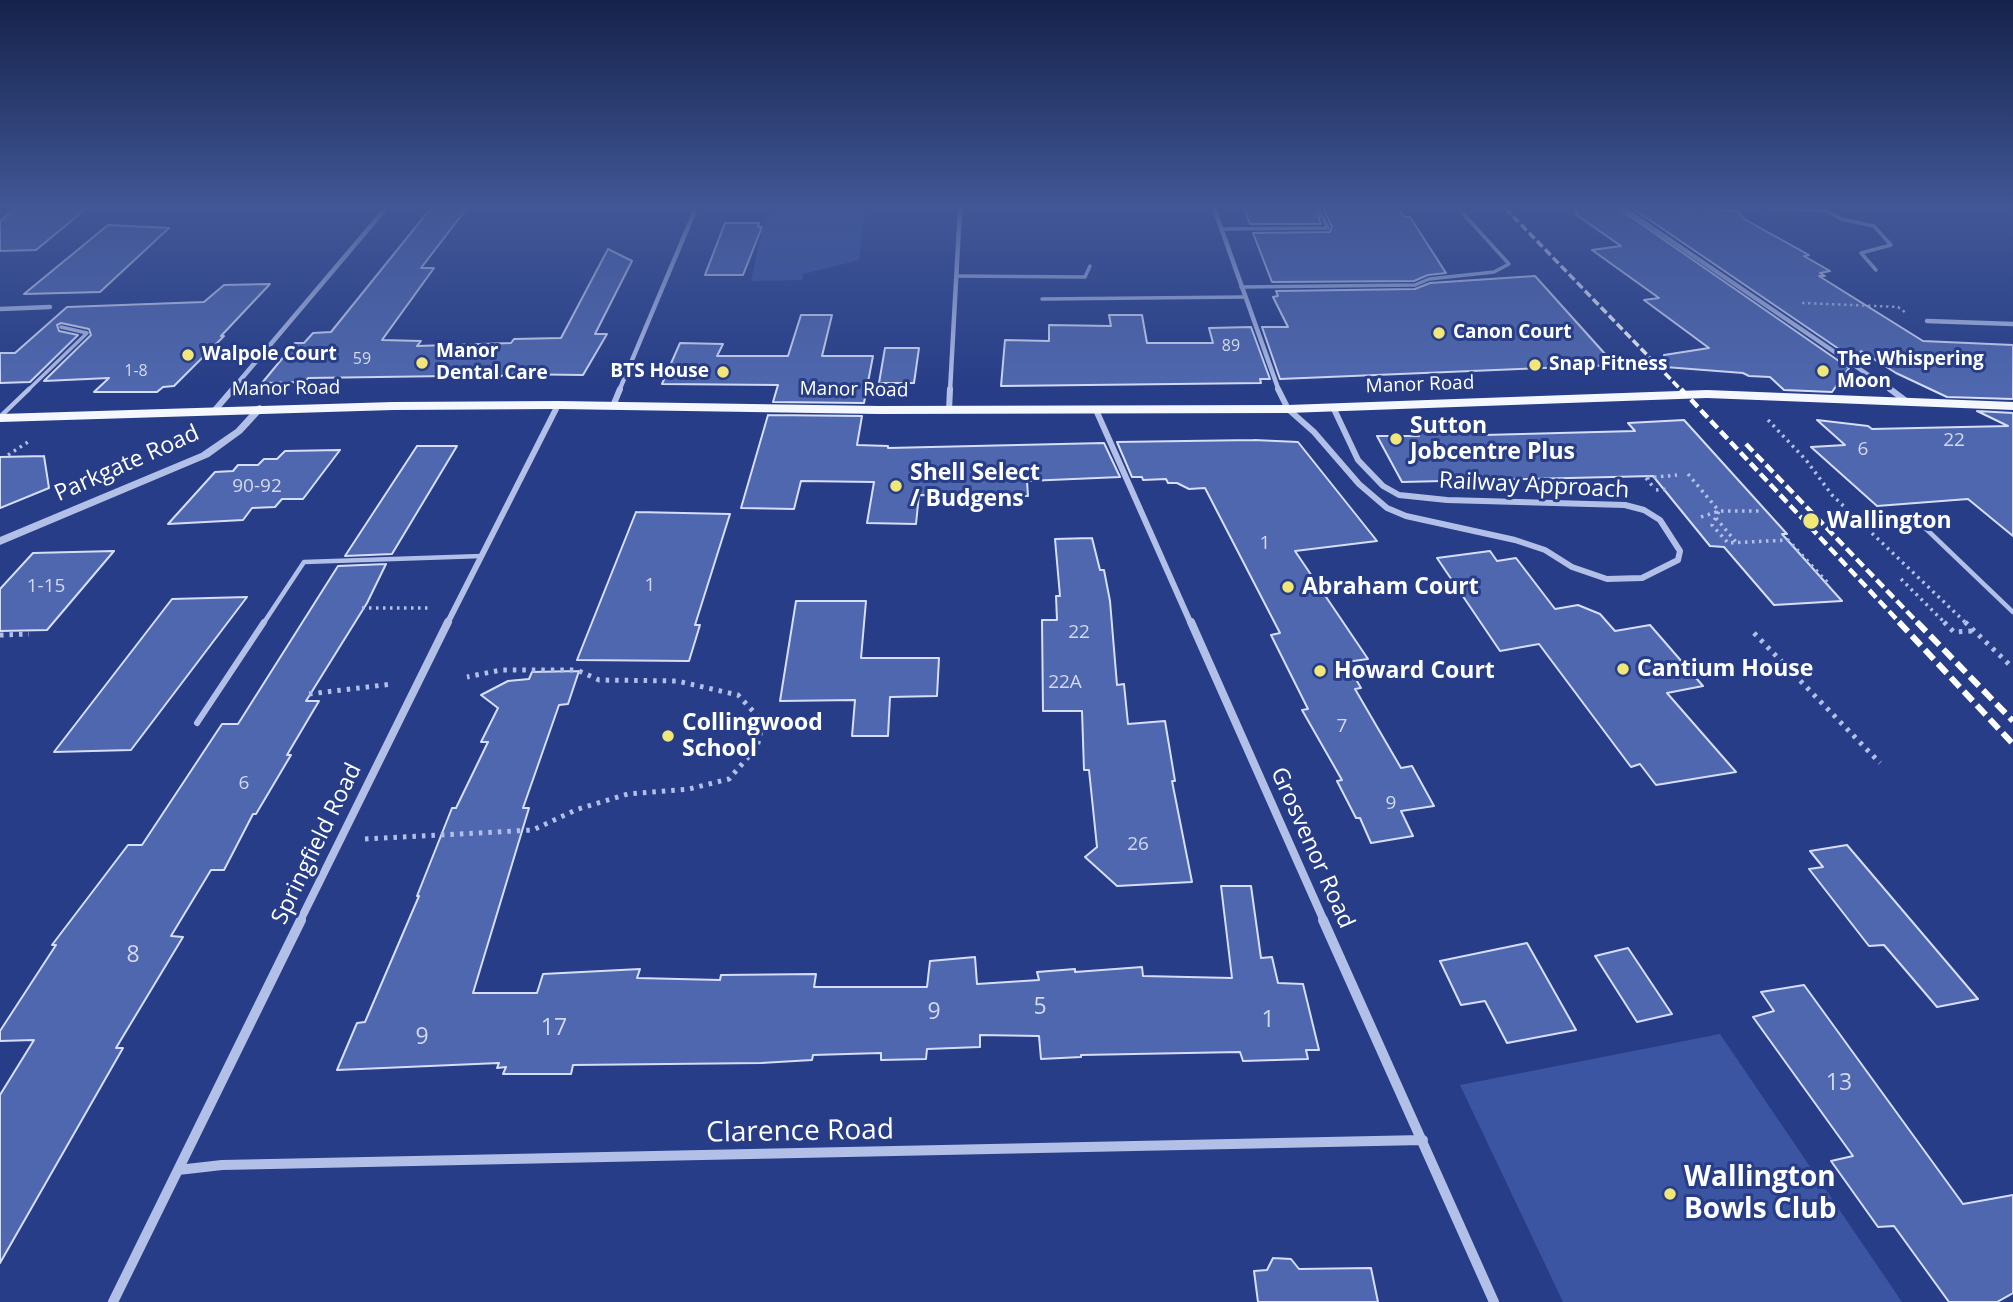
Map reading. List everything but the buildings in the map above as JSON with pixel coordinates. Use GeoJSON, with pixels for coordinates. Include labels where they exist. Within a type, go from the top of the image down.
{"type":"FeatureCollection","features":[{"type":"Feature","properties":{"kind":"main road","name":"Manor Road"},"geometry":{"type":"LineString","coordinates":[[0,418],[260,408],[558,405],[949,410],[1289,409],[1707,394],[2013,406]]}},
{"type":"Feature","properties":{"kind":"street"},"geometry":{"type":"LineString","coordinates":[[215,410],[335,269]]}},
{"type":"Feature","properties":{"kind":"street"},"geometry":{"type":"LineString","coordinates":[[612,406],[670,269]]}},
{"type":"Feature","properties":{"kind":"street"},"geometry":{"type":"LineString","coordinates":[[949,410],[956,269]]}},
{"type":"Feature","properties":{"kind":"street"},"geometry":{"type":"LineString","coordinates":[[1235,269],[1275,384],[1289,409]]}},
{"type":"Feature","properties":{"kind":"street"},"geometry":{"type":"LineString","coordinates":[[1713,269],[1837,351],[1906,401]]}},
{"type":"Feature","properties":{"kind":"street"},"geometry":{"type":"LineString","coordinates":[[0,309],[50,307]]}},
{"type":"Feature","properties":{"kind":"street"},"geometry":{"type":"LineString","coordinates":[[1927,321],[2013,324]]}},
{"type":"Feature","properties":{"kind":"street","name":"Springfield Road"},"geometry":{"type":"LineString","coordinates":[[113,1302],[454,608],[558,405]]}},
{"type":"Feature","properties":{"kind":"street","name":"Railway Approach"},"geometry":{"type":"LineString","coordinates":[[1289,409],[1314,432],[1359,484],[1387,508],[1406,516],[1515,540],[1545,550],[1572,567],[1607,579],[1642,578],[1655,574],[1678,560],[1680,551],[1660,520],[1644,510],[1625,505],[1447,500],[1399,495],[1383,486],[1358,460],[1333,407]]}},
{"type":"Feature","properties":{"kind":"street","name":"Parkgate Road"},"geometry":{"type":"LineString","coordinates":[[0,541],[205,455],[239,432],[260,408]]}},
{"type":"Feature","properties":{"kind":"street","name":"Grosvenor Road"},"geometry":{"type":"LineString","coordinates":[[1096,410],[1494,1302]]}},
{"type":"Feature","properties":{"kind":"street","name":"Clarence Road"},"geometry":{"type":"LineString","coordinates":[[178,1170],[249,1164],[685,1158],[1423,1140]]}},
{"type":"Feature","properties":{"kind":"lane"},"geometry":{"type":"LineString","coordinates":[[956,276],[1086,277],[1089,269]]}},
{"type":"Feature","properties":{"kind":"lane"},"geometry":{"type":"LineString","coordinates":[[1241,287],[1415,285],[1429,279],[1494,272],[1500,269]]}},
{"type":"Feature","properties":{"kind":"lane"},"geometry":{"type":"LineString","coordinates":[[1042,299],[1244,297]]}},
{"type":"Feature","properties":{"kind":"lane"},"geometry":{"type":"LineString","coordinates":[[0,418],[87,332],[61,327]]}},
{"type":"Feature","properties":{"kind":"lane"},"geometry":{"type":"LineString","coordinates":[[1922,524],[2013,612]]}},
{"type":"Feature","properties":{"kind":"lane"},"geometry":{"type":"LineString","coordinates":[[197,723],[304,562],[482,556]]}},
{"type":"Feature","properties":{"kind":"path"},"geometry":{"type":"LineString","coordinates":[[1763,302],[1898,307],[1908,315]]}},
{"type":"Feature","properties":{"kind":"path"},"geometry":{"type":"LineString","coordinates":[[1761,412],[1846,508],[2013,668]]}},
{"type":"Feature","properties":{"kind":"path"},"geometry":{"type":"LineString","coordinates":[[1688,474],[1719,511]]}},
{"type":"Feature","properties":{"kind":"path"},"geometry":{"type":"LineString","coordinates":[[1646,478],[1677,475]]}},
{"type":"Feature","properties":{"kind":"path"},"geometry":{"type":"LineString","coordinates":[[1656,490],[1669,489]]}},
{"type":"Feature","properties":{"kind":"path"},"geometry":{"type":"LineString","coordinates":[[1839,508],[1846,508]]}},
{"type":"Feature","properties":{"kind":"path"},"geometry":{"type":"LineString","coordinates":[[1719,511],[1716,518],[1737,542],[1787,540],[1828,583]]}},
{"type":"Feature","properties":{"kind":"path"},"geometry":{"type":"LineString","coordinates":[[1701,517],[1719,511],[1761,511]]}},
{"type":"Feature","properties":{"kind":"path"},"geometry":{"type":"LineString","coordinates":[[1901,579],[1954,632],[1974,631]]}},
{"type":"Feature","properties":{"kind":"path"},"geometry":{"type":"LineString","coordinates":[[362,608],[454,608]]}},
{"type":"Feature","properties":{"kind":"path"},"geometry":{"type":"LineString","coordinates":[[1754,633],[1880,762]]}},
{"type":"Feature","properties":{"kind":"path"},"geometry":{"type":"LineString","coordinates":[[0,635],[29,634]]}},
{"type":"Feature","properties":{"kind":"path"},"geometry":{"type":"LineString","coordinates":[[340,841],[533,830],[578,809],[628,794],[689,789],[729,779],[757,747],[763,722],[738,695],[677,681],[599,680],[577,670],[501,670],[467,677]]}},
{"type":"Feature","properties":{"kind":"path"},"geometry":{"type":"LineString","coordinates":[[309,694],[418,681]]}},
{"type":"Feature","properties":{"kind":"shaded area"},"geometry":{"type":"Polygon","coordinates":[[[754,269],[824,269],[803,274],[802,280],[751,281],[754,269]]]}},
{"type":"Feature","properties":{"kind":"shaded area","name":"Wallington Bowls Club"},"geometry":{"type":"Polygon","coordinates":[[[1720,1034],[1902,1302],[1563,1302],[1460,1085],[1720,1034]]]}},
{"type":"Feature","properties":{"kind":"railway"},"geometry":{"type":"LineString","coordinates":[[1564,269],[1682,391]]}},
{"type":"Feature","properties":{"kind":"railway"},"geometry":{"type":"LineString","coordinates":[[1681,389],[1901,624]]}},
{"type":"Feature","properties":{"kind":"railway"},"geometry":{"type":"LineString","coordinates":[[1746,444],[1919,624]]}},
{"type":"Feature","properties":{"kind":"railway"},"geometry":{"type":"LineString","coordinates":[[1899,622],[2013,744]]}},
{"type":"Feature","properties":{"kind":"railway"},"geometry":{"type":"LineString","coordinates":[[1917,622],[2013,721]]}},
{"type":"Feature","properties":{"kind":"place","name":"Canon Court"},"geometry":{"type":"Point","coordinates":[1439,333]}},
{"type":"Feature","properties":{"kind":"place","name":"Walpole Court"},"geometry":{"type":"Point","coordinates":[188,355]}},
{"type":"Feature","properties":{"kind":"place","name":"Manor Dental Care"},"geometry":{"type":"Point","coordinates":[422,363]}},
{"type":"Feature","properties":{"kind":"place","name":"Snap Fitness"},"geometry":{"type":"Point","coordinates":[1535,365]}},
{"type":"Feature","properties":{"kind":"place","name":"The Whispering Moon"},"geometry":{"type":"Point","coordinates":[1823,371]}},
{"type":"Feature","properties":{"kind":"place","name":"BTS House"},"geometry":{"type":"Point","coordinates":[723,372]}},
{"type":"Feature","properties":{"kind":"place","name":"Sutton Jobcentre Plus"},"geometry":{"type":"Point","coordinates":[1396,439]}},
{"type":"Feature","properties":{"kind":"place","name":"Shell Select / Budgens"},"geometry":{"type":"Point","coordinates":[896,486]}},
{"type":"Feature","properties":{"kind":"place","name":"Wallington"},"geometry":{"type":"Point","coordinates":[1811,521]}},
{"type":"Feature","properties":{"kind":"place","name":"Abraham Court"},"geometry":{"type":"Point","coordinates":[1288,587]}},
{"type":"Feature","properties":{"kind":"place","name":"Cantium House"},"geometry":{"type":"Point","coordinates":[1623,669]}},
{"type":"Feature","properties":{"kind":"place","name":"Howard Court"},"geometry":{"type":"Point","coordinates":[1320,671]}},
{"type":"Feature","properties":{"kind":"place","name":"Collingwood School"},"geometry":{"type":"Point","coordinates":[668,736]}},
{"type":"Feature","properties":{"kind":"place","name":"Wallington Bowls Club"},"geometry":{"type":"Point","coordinates":[1670,1194]}}]}
